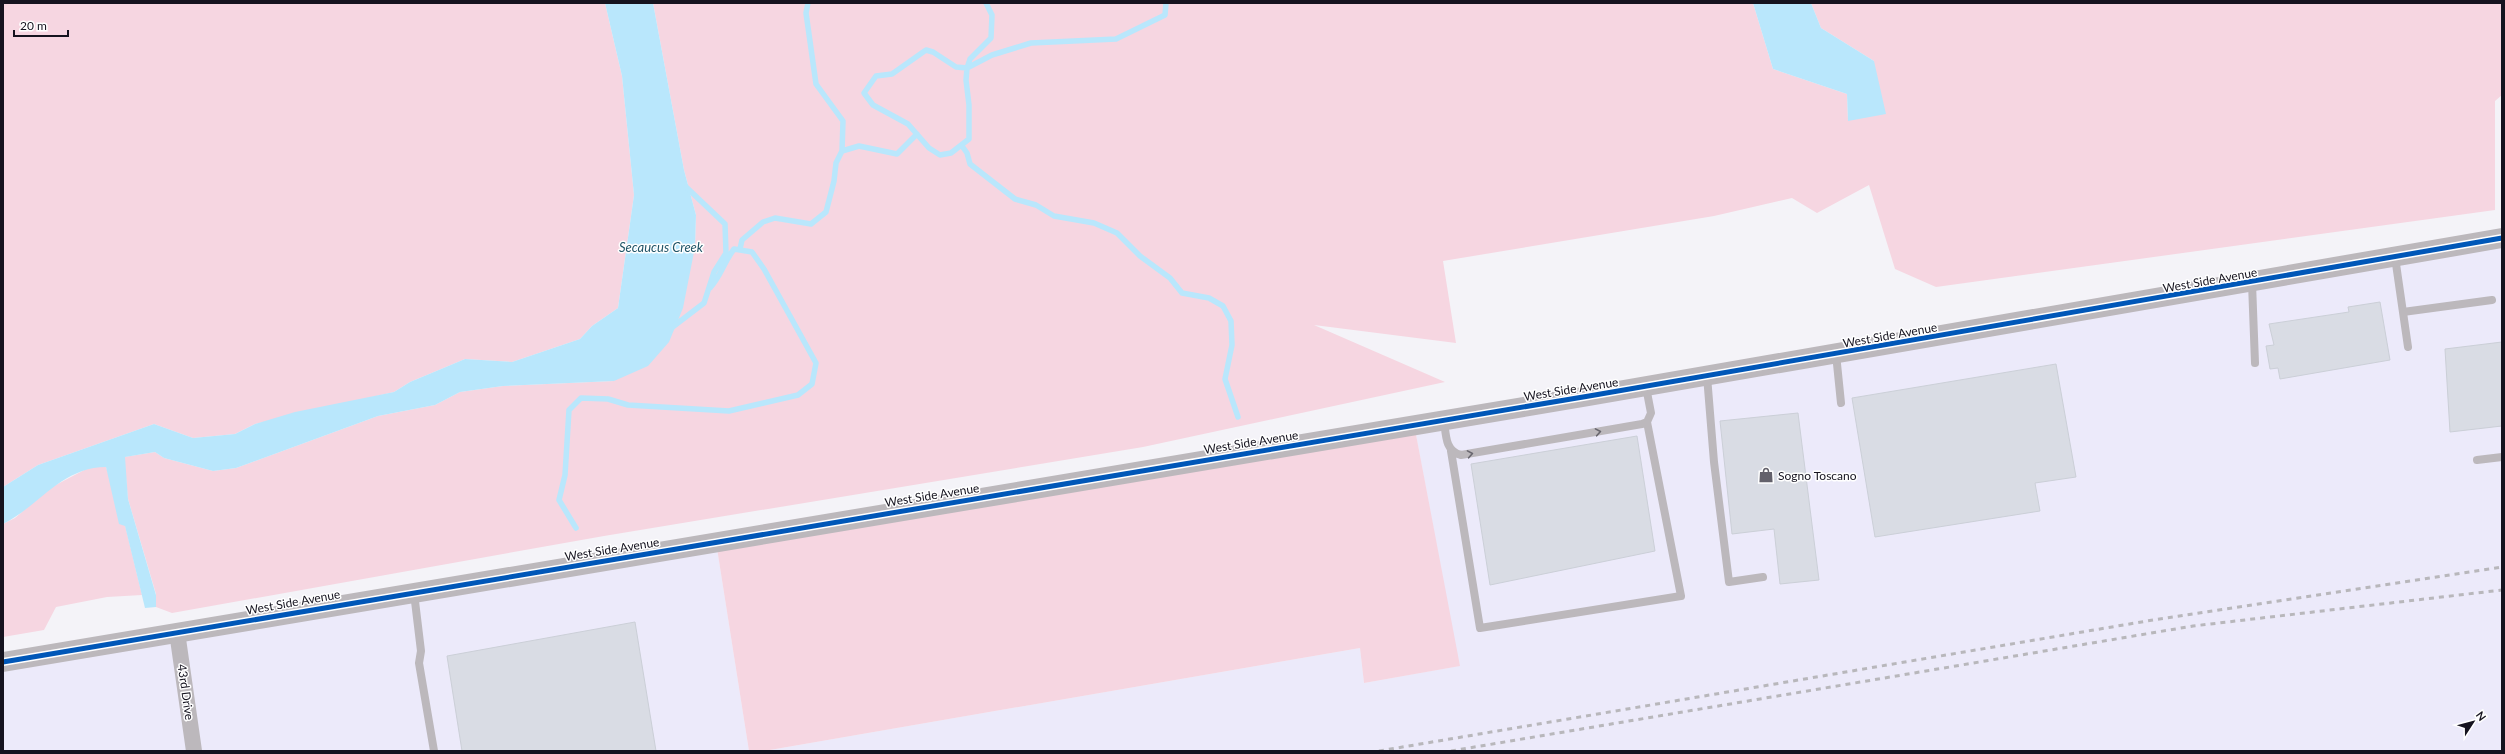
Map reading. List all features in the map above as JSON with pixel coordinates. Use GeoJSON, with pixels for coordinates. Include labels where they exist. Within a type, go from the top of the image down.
{"type":"FeatureCollection","features":[{"type":"Feature","properties":{"kind":"street","name":"West Side Avenue"},"geometry":{"type":"LineString","coordinates":[[3,662],[1646,387],[2252,283],[2394,256],[2502,238]]}},
{"type":"Feature","properties":{"kind":"street","name":"43rd Drive"},"geometry":{"type":"LineString","coordinates":[[177,632],[194,751]]}},
{"type":"Feature","properties":{"kind":"lane"},"geometry":{"type":"LineString","coordinates":[[2394,256],[2408,347]]}},
{"type":"Feature","properties":{"kind":"lane"},"geometry":{"type":"LineString","coordinates":[[2252,283],[2255,363]]}},
{"type":"Feature","properties":{"kind":"lane"},"geometry":{"type":"LineString","coordinates":[[2403,312],[2492,300]]}},
{"type":"Feature","properties":{"kind":"lane"},"geometry":{"type":"LineString","coordinates":[[1836,354],[1841,403]]}},
{"type":"Feature","properties":{"kind":"lane"},"geometry":{"type":"LineString","coordinates":[[1707,376],[1714,462],[1730,582],[1763,577]]}},
{"type":"Feature","properties":{"kind":"lane"},"geometry":{"type":"LineString","coordinates":[[1444,420],[1451,451],[1480,628],[1681,596],[1647,422],[1651,413],[1646,387]]}},
{"type":"Feature","properties":{"kind":"lane"},"geometry":{"type":"LineString","coordinates":[[1451,451],[1462,455],[1647,422]]}},
{"type":"Feature","properties":{"kind":"lane"},"geometry":{"type":"LineString","coordinates":[[2477,460],[2502,457]]}},
{"type":"Feature","properties":{"kind":"lane"},"geometry":{"type":"LineString","coordinates":[[414,592],[421,651],[420,663],[434,751]]}},
{"type":"Feature","properties":{"kind":"shaded area"},"geometry":{"type":"Polygon","coordinates":[[[3,3],[605,3],[622,76],[634,195],[618,308],[592,326],[580,339],[512,362],[465,359],[410,382],[394,392],[255,424],[235,434],[193,438],[154,424],[38,465],[3,487],[3,3]]]}},
{"type":"Feature","properties":{"kind":"shaded area"},"geometry":{"type":"Polygon","coordinates":[[[653,3],[1753,3],[1773,69],[1847,94],[1848,121],[1874,61],[1821,28],[1811,3],[2502,3],[2502,95],[2495,101],[2495,210],[1936,287],[1895,269],[1869,185],[1817,213],[1792,198],[1714,216],[1443,261],[1456,343],[1314,325],[1445,382],[1143,447],[604,536],[172,613],[156,607],[156,594],[128,499],[124,457],[155,452],[164,458],[213,471],[236,468],[378,416],[435,405],[460,392],[503,386],[614,381],[695,247],[696,215],[684,170],[653,3]]]}},
{"type":"Feature","properties":{"kind":"shaded area"},"geometry":{"type":"Polygon","coordinates":[[[2502,243],[2502,751],[764,751],[1360,648],[1364,683],[1459,666],[1414,424],[2502,243]]]}},
{"type":"Feature","properties":{"kind":"shaded area"},"geometry":{"type":"Polygon","coordinates":[[[1414,424],[1460,666],[1364,683],[1360,648],[764,751],[749,751],[716,542],[1414,424]]]}},
{"type":"Feature","properties":{"kind":"shaded area"},"geometry":{"type":"Polygon","coordinates":[[[90,467],[106,467],[125,525],[142,595],[107,597],[56,607],[44,630],[3,637],[3,524],[15,518],[50,488],[90,467]]]}},
{"type":"Feature","properties":{"kind":"shaded area"},"geometry":{"type":"Polygon","coordinates":[[[716,542],[749,751],[3,751],[3,663],[716,542]]]}},
{"type":"Feature","properties":{"kind":"water","name":"Secaucus Creek"},"geometry":{"type":"Polygon","coordinates":[[[605,3],[653,3],[684,170],[696,215],[695,247],[683,308],[669,342],[648,366],[614,381],[503,386],[460,392],[435,405],[378,416],[236,468],[213,471],[164,458],[155,452],[125,457],[128,499],[156,595],[156,607],[145,608],[125,526],[119,524],[106,467],[76,473],[64,480],[28,508],[3,524],[3,487],[38,465],[154,424],[193,438],[235,434],[255,424],[295,412],[394,392],[410,382],[465,359],[512,362],[580,339],[592,326],[618,308],[634,195],[622,76],[605,3]]]}},
{"type":"Feature","properties":{"kind":"water"},"geometry":{"type":"Polygon","coordinates":[[[1753,3],[1811,3],[1821,28],[1874,61],[1886,114],[1848,121],[1847,94],[1773,69],[1753,3]]]}},
{"type":"Feature","properties":{"kind":"building"},"geometry":{"type":"Polygon","coordinates":[[[2380,302],[2390,360],[2280,379],[2278,368],[2270,369],[2266,346],[2274,345],[2269,324],[2349,312],[2348,307],[2380,302]]]}},
{"type":"Feature","properties":{"kind":"building"},"geometry":{"type":"Polygon","coordinates":[[[2502,342],[2502,426],[2450,432],[2445,349],[2502,342]]]}},
{"type":"Feature","properties":{"kind":"building"},"geometry":{"type":"Polygon","coordinates":[[[2056,364],[2076,477],[2035,483],[2040,511],[1875,537],[1852,398],[2056,364]]]}},
{"type":"Feature","properties":{"kind":"building","name":"Sogno Toscano"},"geometry":{"type":"Polygon","coordinates":[[[1798,413],[1819,580],[1780,584],[1774,529],[1732,534],[1720,421],[1798,413]]]}},
{"type":"Feature","properties":{"kind":"building"},"geometry":{"type":"Polygon","coordinates":[[[1637,436],[1655,551],[1490,585],[1471,464],[1637,436]]]}},
{"type":"Feature","properties":{"kind":"building"},"geometry":{"type":"Polygon","coordinates":[[[635,622],[656,751],[462,751],[447,656],[635,622]]]}},
{"type":"Feature","properties":{"kind":"waterway"},"geometry":{"type":"LineString","coordinates":[[808,3],[806,13],[816,84],[843,121],[842,151],[859,146],[897,154],[917,134]]}},
{"type":"Feature","properties":{"kind":"waterway"},"geometry":{"type":"LineString","coordinates":[[986,3],[992,15],[991,38],[970,59],[967,68],[966,80],[969,105],[969,139],[951,153],[940,155],[929,148],[908,124],[873,105],[864,93],[876,76],[892,74],[926,50],[933,52],[956,67],[967,68],[992,55],[1031,43],[1116,39],[1165,15],[1166,3]]}},
{"type":"Feature","properties":{"kind":"waterway"},"geometry":{"type":"LineString","coordinates":[[962,146],[967,153],[970,164],[1015,199],[1036,205],[1054,216],[1094,223],[1117,233],[1140,256],[1170,278],[1182,293],[1209,298],[1223,306],[1231,321],[1232,345],[1225,379],[1238,417]]}},
{"type":"Feature","properties":{"kind":"waterway"},"geometry":{"type":"LineString","coordinates":[[740,249],[742,240],[763,222],[775,218],[811,224],[826,212],[834,181],[836,163],[842,151]]}},
{"type":"Feature","properties":{"kind":"waterway"},"geometry":{"type":"LineString","coordinates":[[670,329],[704,303],[714,272],[726,253],[725,224],[684,185]]}},
{"type":"Feature","properties":{"kind":"waterway"},"geometry":{"type":"LineString","coordinates":[[576,528],[559,500],[565,475],[569,410],[581,398],[608,399],[628,405],[729,411],[798,395],[812,384],[816,363],[764,269],[752,252],[734,249],[710,288]]}},
{"type":"Feature","properties":{"kind":"railway"},"geometry":{"type":"LineString","coordinates":[[1379,751],[2153,620],[2502,567]]}},
{"type":"Feature","properties":{"kind":"railway"},"geometry":{"type":"LineString","coordinates":[[1451,751],[2193,626],[2502,590]]}},
{"type":"Feature","properties":{"kind":"cycle path"},"geometry":{"type":"LineString","coordinates":[[3,662],[1589,396],[2502,238]]}},
{"type":"Feature","properties":{"kind":"place","name":"Sogno Toscano"},"geometry":{"type":"Point","coordinates":[1766,475]}}]}
